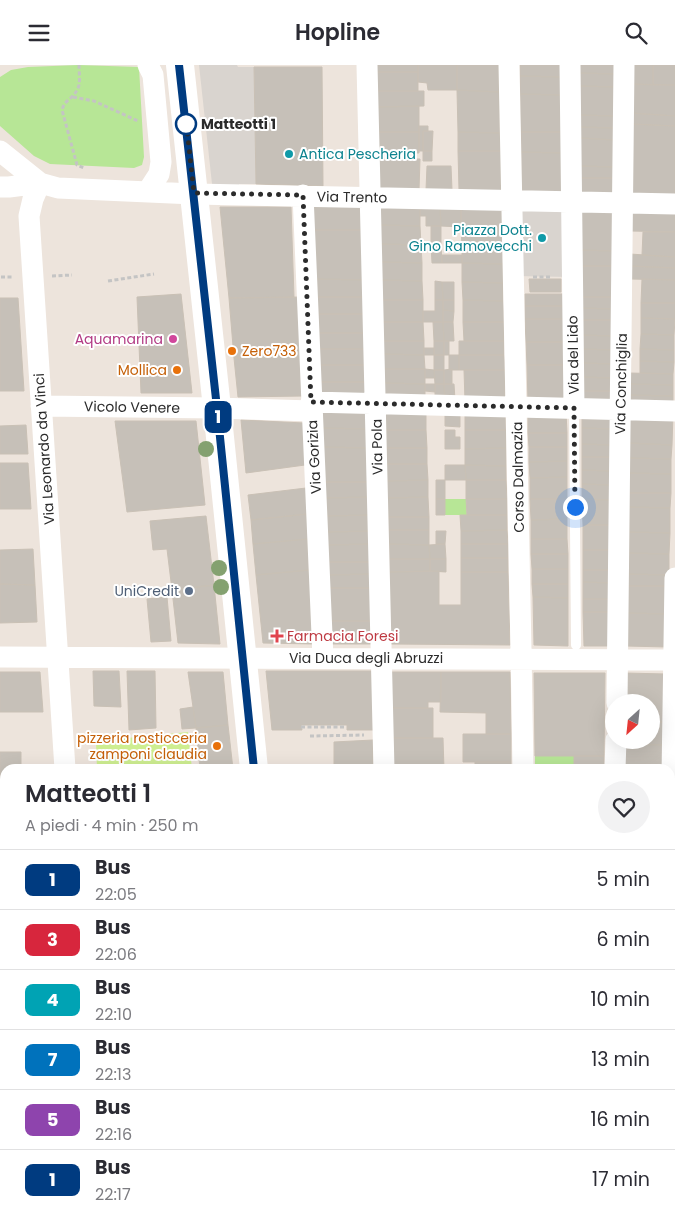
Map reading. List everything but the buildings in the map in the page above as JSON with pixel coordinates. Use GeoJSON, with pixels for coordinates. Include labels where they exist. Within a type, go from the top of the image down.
{"type":"FeatureCollection","features":[{"type":"Feature","properties":{"kind":"street"},"geometry":{"type":"LineString","coordinates":[[148,65],[153,75],[161,162],[159,174],[148,191]]}},
{"type":"Feature","properties":{"kind":"street"},"geometry":{"type":"LineString","coordinates":[[180,65],[253,764]]}},
{"type":"Feature","properties":{"kind":"street","name":"Via Pola"},"geometry":{"type":"LineString","coordinates":[[367,65],[384,764]]}},
{"type":"Feature","properties":{"kind":"street","name":"Corso Dalmazia"},"geometry":{"type":"LineString","coordinates":[[509,65],[523,764]]}},
{"type":"Feature","properties":{"kind":"street","name":"Via del Lido"},"geometry":{"type":"LineString","coordinates":[[570,65],[574,408]]}},
{"type":"Feature","properties":{"kind":"street","name":"Via Conchiglia"},"geometry":{"type":"LineString","coordinates":[[617,694],[624,65]]}},
{"type":"Feature","properties":{"kind":"street"},"geometry":{"type":"LineString","coordinates":[[0,151],[40,183]]}},
{"type":"Feature","properties":{"kind":"street","name":"Via Trento"},"geometry":{"type":"LineString","coordinates":[[0,187],[40,183],[58,189],[675,205]]}},
{"type":"Feature","properties":{"kind":"street","name":"Via Leonardo da Vinci"},"geometry":{"type":"LineString","coordinates":[[40,183],[33,199],[29,217],[65,764]]}},
{"type":"Feature","properties":{"kind":"street","name":"Via Gorizia"},"geometry":{"type":"LineString","coordinates":[[303,195],[323,658]]}},
{"type":"Feature","properties":{"kind":"street","name":"Vicolo Venere"},"geometry":{"type":"LineString","coordinates":[[42,406],[217,408],[311,407],[376,403],[675,411]]}},
{"type":"Feature","properties":{"kind":"street"},"geometry":{"type":"LineString","coordinates":[[672,764],[675,578]]}},
{"type":"Feature","properties":{"kind":"street","name":"Via Duca degli Abruzzi"},"geometry":{"type":"LineString","coordinates":[[0,657],[674,660]]}},
{"type":"Feature","properties":{"kind":"street"},"geometry":{"type":"LineString","coordinates":[[615,764],[616,749]]}},
{"type":"Feature","properties":{"kind":"lane","name":"Via del Lido"},"geometry":{"type":"LineString","coordinates":[[574,408],[576,645]]}},
{"type":"Feature","properties":{"kind":"path"},"geometry":{"type":"LineString","coordinates":[[79,65],[79,88],[73,97],[64,104],[62,110],[77,165],[91,171]]}},
{"type":"Feature","properties":{"kind":"path"},"geometry":{"type":"LineString","coordinates":[[73,97],[94,101],[127,117],[146,123]]}},
{"type":"Feature","properties":{"kind":"path"},"geometry":{"type":"LineString","coordinates":[[108,281],[154,274]]}},
{"type":"Feature","properties":{"kind":"path"},"geometry":{"type":"LineString","coordinates":[[52,276],[72,275]]}},
{"type":"Feature","properties":{"kind":"path"},"geometry":{"type":"LineString","coordinates":[[1,277],[15,277]]}},
{"type":"Feature","properties":{"kind":"path"},"geometry":{"type":"LineString","coordinates":[[530,277],[572,277]]}},
{"type":"Feature","properties":{"kind":"path"},"geometry":{"type":"LineString","coordinates":[[301,727],[345,727]]}},
{"type":"Feature","properties":{"kind":"path"},"geometry":{"type":"LineString","coordinates":[[310,736],[383,734]]}},
{"type":"Feature","properties":{"kind":"green space"},"geometry":{"type":"Polygon","coordinates":[[[78,65],[139,67],[144,157],[142,165],[134,168],[50,164],[34,156],[0,126],[0,77],[11,70],[28,67],[78,65]]]}},
{"type":"Feature","properties":{"kind":"green space"},"geometry":{"type":"Polygon","coordinates":[[[445,499],[466,499],[467,515],[445,515],[445,499]]]}},
{"type":"Feature","properties":{"kind":"green space"},"geometry":{"type":"Polygon","coordinates":[[[188,732],[191,764],[97,764],[96,741],[188,732]]]}},
{"type":"Feature","properties":{"kind":"green space"},"geometry":{"type":"Polygon","coordinates":[[[535,756],[574,756],[574,764],[535,764],[535,756]]]}},
{"type":"Feature","properties":{"kind":"shaded area"},"geometry":{"type":"Polygon","coordinates":[[[199,65],[254,67],[256,184],[239,184],[213,193],[199,65]]]}},
{"type":"Feature","properties":{"kind":"shaded area","name":"Piazza Dott. Gino Ramovecchi"},"geometry":{"type":"Polygon","coordinates":[[[512,201],[572,202],[572,277],[513,276],[512,201]]]}},
{"type":"Feature","properties":{"kind":"bus line","name":"1"},"geometry":{"type":"LineString","coordinates":[[179,65],[253,764]]}},
{"type":"Feature","properties":{"kind":"place","name":"Matteotti 1"},"geometry":{"type":"Point","coordinates":[186,124]}},
{"type":"Feature","properties":{"kind":"place","name":"Antica Pescheria"},"geometry":{"type":"Point","coordinates":[289,154]}},
{"type":"Feature","properties":{"kind":"place","name":"Piazza Dott. Gino Ramovecchi"},"geometry":{"type":"Point","coordinates":[542,238]}},
{"type":"Feature","properties":{"kind":"place","name":"Aquamarina"},"geometry":{"type":"Point","coordinates":[173,339]}},
{"type":"Feature","properties":{"kind":"place","name":"Zero733"},"geometry":{"type":"Point","coordinates":[232,351]}},
{"type":"Feature","properties":{"kind":"place","name":"Mollica"},"geometry":{"type":"Point","coordinates":[177,370]}},
{"type":"Feature","properties":{"kind":"place","name":"UniCredit"},"geometry":{"type":"Point","coordinates":[189,591]}},
{"type":"Feature","properties":{"kind":"place","name":"Farmacia Foresi"},"geometry":{"type":"Point","coordinates":[277,636]}},
{"type":"Feature","properties":{"kind":"place","name":"pizzeria rosticceria zamponi claudia"},"geometry":{"type":"Point","coordinates":[217,746]}},
{"type":"Feature","properties":{"kind":"route"},"geometry":{"type":"LineString","coordinates":[[186,124],[186,120],[194,193],[303,195],[311,402],[574,408],[575,507]]}}]}
